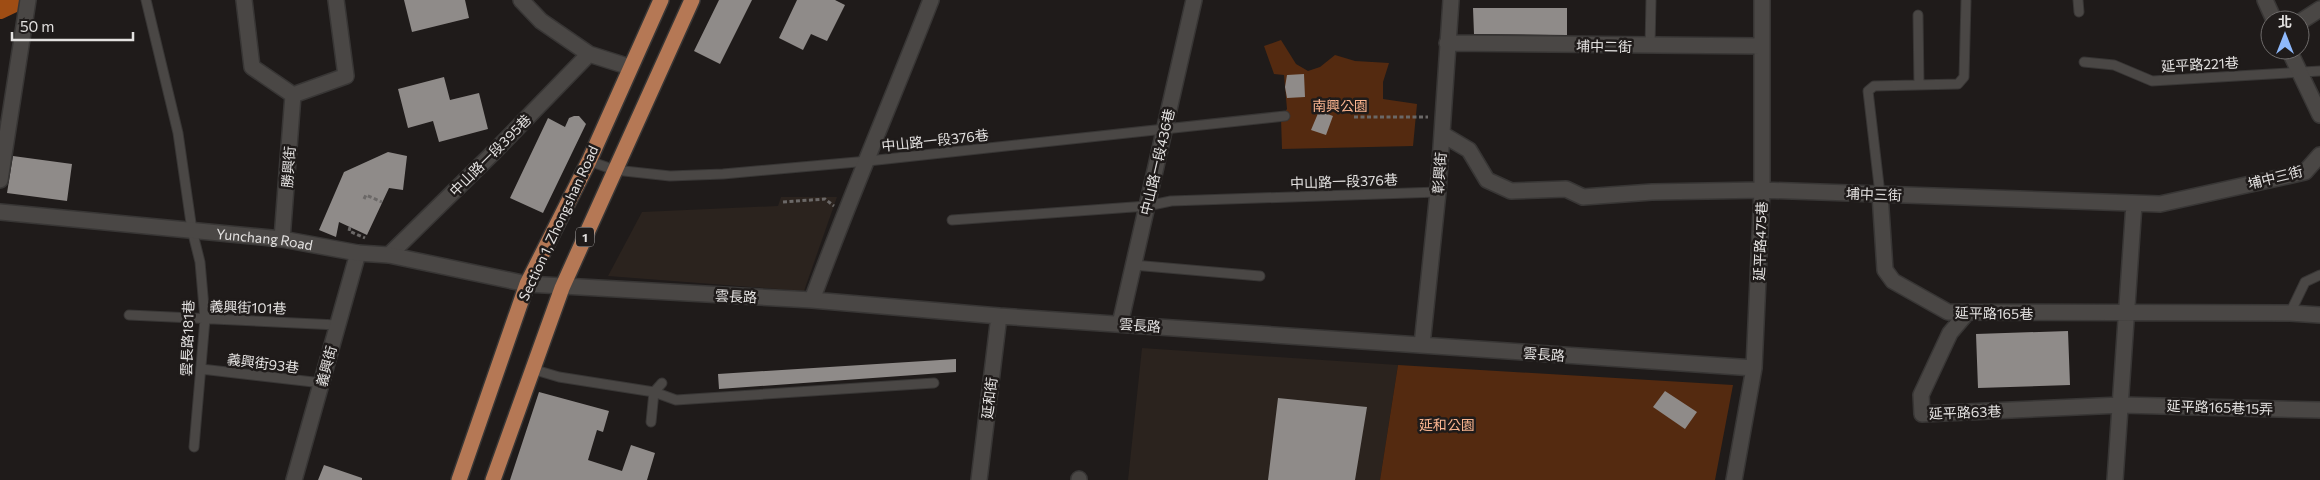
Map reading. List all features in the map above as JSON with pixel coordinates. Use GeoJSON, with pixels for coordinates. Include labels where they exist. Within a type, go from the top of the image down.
{"type":"FeatureCollection","features":[{"type":"Feature","properties":{"kind":"main road","name":"Section 1, Zhongshan Road"},"geometry":{"type":"LineString","coordinates":[[459,480],[526,284],[589,162],[661,0]]}},
{"type":"Feature","properties":{"kind":"main road","name":"1"},"geometry":{"type":"LineString","coordinates":[[493,480],[562,288],[692,0]]}},
{"type":"Feature","properties":{"kind":"street"},"geometry":{"type":"LineString","coordinates":[[0,180],[2,157],[28,0]]}},
{"type":"Feature","properties":{"kind":"street"},"geometry":{"type":"LineString","coordinates":[[244,0],[252,67],[293,95],[346,76],[336,0]]}},
{"type":"Feature","properties":{"kind":"street"},"geometry":{"type":"LineString","coordinates":[[521,0],[541,21],[589,54],[630,67]]}},
{"type":"Feature","properties":{"kind":"street"},"geometry":{"type":"LineString","coordinates":[[812,300],[844,214],[868,161],[931,0]]}},
{"type":"Feature","properties":{"kind":"street","name":"中山路一段436巷"},"geometry":{"type":"LineString","coordinates":[[1120,324],[1194,0]]}},
{"type":"Feature","properties":{"kind":"street","name":"彰興街"},"geometry":{"type":"LineString","coordinates":[[1422,346],[1438,192],[1451,0]]}},
{"type":"Feature","properties":{"kind":"street","name":"延平路475巷"},"geometry":{"type":"LineString","coordinates":[[1734,480],[1754,368],[1762,190],[1762,0]]}},
{"type":"Feature","properties":{"kind":"street","name":"埔中二街"},"geometry":{"type":"LineString","coordinates":[[1447,43],[1762,46]]}},
{"type":"Feature","properties":{"kind":"street","name":"中山路一段395巷"},"geometry":{"type":"LineString","coordinates":[[389,255],[493,153],[589,54]]}},
{"type":"Feature","properties":{"kind":"street"},"geometry":{"type":"LineString","coordinates":[[2294,60],[2320,115]]}},
{"type":"Feature","properties":{"kind":"street","name":"勝興街"},"geometry":{"type":"LineString","coordinates":[[282,239],[293,95]]}},
{"type":"Feature","properties":{"kind":"street","name":"埔中三街"},"geometry":{"type":"LineString","coordinates":[[1442,134],[1469,150],[1487,180],[1511,191],[1566,189],[1583,197],[1652,192],[1762,190],[2160,204],[2305,172],[2320,155]]}},
{"type":"Feature","properties":{"kind":"street","name":"延平路165巷"},"geometry":{"type":"LineString","coordinates":[[1880,194],[1885,270],[1892,281],[1948,312],[2128,314],[2290,312],[2320,315]]}},
{"type":"Feature","properties":{"kind":"street"},"geometry":{"type":"LineString","coordinates":[[2115,480],[2128,314],[2134,204]]}},
{"type":"Feature","properties":{"kind":"street","name":"Yunchang Road"},"geometry":{"type":"LineString","coordinates":[[0,212],[282,239],[358,252],[389,255],[526,284]]}},
{"type":"Feature","properties":{"kind":"street","name":"義興街"},"geometry":{"type":"LineString","coordinates":[[294,480],[358,252]]}},
{"type":"Feature","properties":{"kind":"street","name":"雲長路"},"geometry":{"type":"LineString","coordinates":[[526,284],[562,288],[812,300],[999,316],[1754,368]]}},
{"type":"Feature","properties":{"kind":"street","name":"延平路63巷"},"geometry":{"type":"LineString","coordinates":[[1966,313],[1950,333],[1921,395],[1922,414],[2121,405]]}},
{"type":"Feature","properties":{"kind":"street","name":"延和街"},"geometry":{"type":"LineString","coordinates":[[979,480],[999,316]]}},
{"type":"Feature","properties":{"kind":"street","name":"延平路165巷15弄"},"geometry":{"type":"LineString","coordinates":[[2121,405],[2320,410]]}},
{"type":"Feature","properties":{"kind":"lane","name":"雲長路181巷"},"geometry":{"type":"LineString","coordinates":[[146,0],[178,133],[192,230],[200,262],[205,320],[194,447]]}},
{"type":"Feature","properties":{"kind":"lane"},"geometry":{"type":"LineString","coordinates":[[1650,46],[1651,0]]}},
{"type":"Feature","properties":{"kind":"lane"},"geometry":{"type":"LineString","coordinates":[[2078,0],[2079,12]]}},
{"type":"Feature","properties":{"kind":"lane","name":"延平路165巷"},"geometry":{"type":"LineString","coordinates":[[1880,194],[1868,91],[1874,86],[1958,84],[1964,77],[1966,1]]}},
{"type":"Feature","properties":{"kind":"lane"},"geometry":{"type":"LineString","coordinates":[[1918,15],[1919,85]]}},
{"type":"Feature","properties":{"kind":"lane","name":"延平路221巷"},"geometry":{"type":"LineString","coordinates":[[2084,62],[2114,65],[2152,81],[2320,71]]}},
{"type":"Feature","properties":{"kind":"lane","name":"中山路一段376巷"},"geometry":{"type":"LineString","coordinates":[[589,162],[615,170],[670,176],[723,174],[868,161],[1286,116]]}},
{"type":"Feature","properties":{"kind":"lane","name":"中山路一段376巷"},"geometry":{"type":"LineString","coordinates":[[952,220],[1147,206],[1171,201],[1438,192]]}},
{"type":"Feature","properties":{"kind":"lane"},"geometry":{"type":"LineString","coordinates":[[1133,265],[1260,276]]}},
{"type":"Feature","properties":{"kind":"lane"},"geometry":{"type":"LineString","coordinates":[[2290,312],[2305,282],[2320,275]]}},
{"type":"Feature","properties":{"kind":"lane","name":"義興街101巷"},"geometry":{"type":"LineString","coordinates":[[129,316],[337,325]]}},
{"type":"Feature","properties":{"kind":"lane","name":"義興街93巷"},"geometry":{"type":"LineString","coordinates":[[201,369],[322,383]]}},
{"type":"Feature","properties":{"kind":"lane"},"geometry":{"type":"LineString","coordinates":[[532,369],[559,377],[654,392],[676,400],[934,383]]}},
{"type":"Feature","properties":{"kind":"lane"},"geometry":{"type":"LineString","coordinates":[[651,422],[654,392],[662,384]]}},
{"type":"Feature","properties":{"kind":"path"},"geometry":{"type":"LineString","coordinates":[[1354,116],[1443,117]]}},
{"type":"Feature","properties":{"kind":"path"},"geometry":{"type":"LineString","coordinates":[[364,199],[366,195],[382,202]]}},
{"type":"Feature","properties":{"kind":"path"},"geometry":{"type":"LineString","coordinates":[[783,202],[825,199]]}},
{"type":"Feature","properties":{"kind":"path"},"geometry":{"type":"LineString","coordinates":[[350,227],[349,231],[365,238]]}},
{"type":"Feature","properties":{"kind":"shaded area"},"geometry":{"type":"Polygon","coordinates":[[[781,197],[837,197],[804,291],[608,276],[642,212],[778,206],[781,197]]]}},
{"type":"Feature","properties":{"kind":"shaded area"},"geometry":{"type":"Polygon","coordinates":[[[1142,348],[1398,365],[1380,480],[1128,480],[1142,348]]]}},
{"type":"Feature","properties":{"kind":"green space","name":"南興公園"},"geometry":{"type":"Polygon","coordinates":[[[1281,40],[1296,64],[1308,71],[1320,67],[1335,55],[1355,61],[1389,63],[1383,82],[1383,99],[1417,104],[1413,146],[1282,149],[1281,118],[1287,109],[1284,75],[1274,74],[1264,46],[1281,40]]]}},
{"type":"Feature","properties":{"kind":"green space","name":"延和公園"},"geometry":{"type":"Polygon","coordinates":[[[1398,365],[1733,385],[1715,480],[1380,480],[1398,365]]]}},
{"type":"Feature","properties":{"kind":"building"},"geometry":{"type":"Polygon","coordinates":[[[404,0],[465,0],[469,18],[412,32],[404,0]]]}},
{"type":"Feature","properties":{"kind":"building"},"geometry":{"type":"Polygon","coordinates":[[[719,0],[752,0],[720,64],[694,51],[719,0]]]}},
{"type":"Feature","properties":{"kind":"building"},"geometry":{"type":"Polygon","coordinates":[[[797,0],[835,0],[845,5],[827,41],[811,34],[803,50],[779,38],[797,0]]]}},
{"type":"Feature","properties":{"kind":"building"},"geometry":{"type":"Polygon","coordinates":[[[1473,8],[1567,8],[1567,35],[1474,34],[1473,8]]]}},
{"type":"Feature","properties":{"kind":"building"},"geometry":{"type":"Polygon","coordinates":[[[1304,74],[1305,97],[1287,98],[1285,87],[1287,75],[1304,74]]]}},
{"type":"Feature","properties":{"kind":"building"},"geometry":{"type":"Polygon","coordinates":[[[444,77],[450,100],[479,93],[488,129],[439,142],[433,121],[408,128],[398,89],[444,77]]]}},
{"type":"Feature","properties":{"kind":"building"},"geometry":{"type":"Polygon","coordinates":[[[1319,111],[1333,116],[1326,135],[1311,130],[1319,111]]]}},
{"type":"Feature","properties":{"kind":"building"},"geometry":{"type":"Polygon","coordinates":[[[579,116],[586,124],[543,213],[510,198],[548,118],[565,127],[569,118],[579,116]]]}},
{"type":"Feature","properties":{"kind":"building"},"geometry":{"type":"Polygon","coordinates":[[[388,152],[407,156],[403,190],[389,188],[367,235],[339,222],[336,237],[319,230],[344,172],[388,152]]]}},
{"type":"Feature","properties":{"kind":"building"},"geometry":{"type":"Polygon","coordinates":[[[13,156],[72,164],[67,201],[7,193],[13,156]]]}},
{"type":"Feature","properties":{"kind":"building"},"geometry":{"type":"Polygon","coordinates":[[[2068,331],[2070,385],[1978,388],[1976,334],[2068,331]]]}},
{"type":"Feature","properties":{"kind":"building"},"geometry":{"type":"Polygon","coordinates":[[[956,359],[956,372],[719,389],[718,374],[956,359]]]}},
{"type":"Feature","properties":{"kind":"building"},"geometry":{"type":"Polygon","coordinates":[[[1665,391],[1697,412],[1685,429],[1653,407],[1665,391]]]}},
{"type":"Feature","properties":{"kind":"building"},"geometry":{"type":"Polygon","coordinates":[[[539,392],[609,411],[603,432],[597,430],[588,460],[622,471],[631,445],[655,453],[647,480],[510,480],[539,392]]]}},
{"type":"Feature","properties":{"kind":"building"},"geometry":{"type":"Polygon","coordinates":[[[1278,398],[1367,407],[1355,480],[1268,480],[1278,398]]]}},
{"type":"Feature","properties":{"kind":"building"},"geometry":{"type":"Polygon","coordinates":[[[324,465],[362,478],[362,480],[318,480],[324,465]]]}},
{"type":"Feature","properties":{"kind":"waterway"},"geometry":{"type":"LineString","coordinates":[[0,10],[21,0]]}}]}
